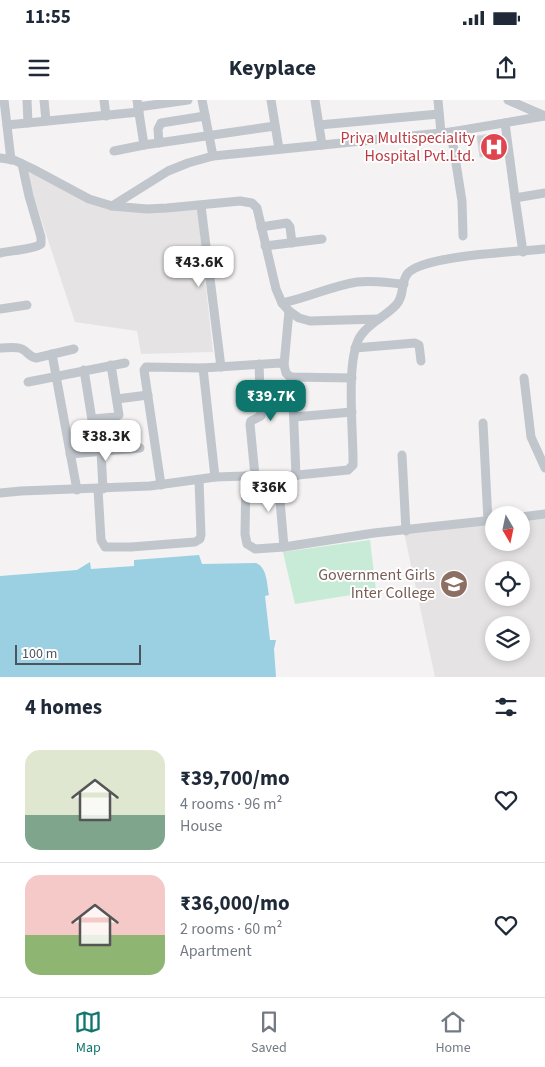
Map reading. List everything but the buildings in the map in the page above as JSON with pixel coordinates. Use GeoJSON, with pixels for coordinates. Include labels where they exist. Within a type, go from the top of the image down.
{"type":"FeatureCollection","features":[{"type":"Feature","properties":{"kind":"street"},"geometry":{"type":"LineString","coordinates":[[27,100],[28,123]]}},
{"type":"Feature","properties":{"kind":"street"},"geometry":{"type":"LineString","coordinates":[[44,100],[46,122]]}},
{"type":"Feature","properties":{"kind":"street"},"geometry":{"type":"LineString","coordinates":[[104,100],[106,116]]}},
{"type":"Feature","properties":{"kind":"street"},"geometry":{"type":"LineString","coordinates":[[7,125],[106,116],[138,106],[188,100]]}},
{"type":"Feature","properties":{"kind":"street"},"geometry":{"type":"LineString","coordinates":[[202,100],[213,156]]}},
{"type":"Feature","properties":{"kind":"street"},"geometry":{"type":"LineString","coordinates":[[271,100],[279,150]]}},
{"type":"Feature","properties":{"kind":"street"},"geometry":{"type":"LineString","coordinates":[[315,100],[322,145]]}},
{"type":"Feature","properties":{"kind":"street"},"geometry":{"type":"LineString","coordinates":[[438,100],[441,133]]}},
{"type":"Feature","properties":{"kind":"street"},"geometry":{"type":"LineString","coordinates":[[508,100],[545,116]]}},
{"type":"Feature","properties":{"kind":"street"},"geometry":{"type":"LineString","coordinates":[[3,101],[11,160]]}},
{"type":"Feature","properties":{"kind":"street"},"geometry":{"type":"LineString","coordinates":[[138,106],[144,145]]}},
{"type":"Feature","properties":{"kind":"street"},"geometry":{"type":"LineString","coordinates":[[319,125],[439,114]]}},
{"type":"Feature","properties":{"kind":"street"},"geometry":{"type":"LineString","coordinates":[[159,143],[158,129],[161,123],[206,116]]}},
{"type":"Feature","properties":{"kind":"street"},"geometry":{"type":"LineString","coordinates":[[112,206],[168,171],[213,156],[451,132],[545,116]]}},
{"type":"Feature","properties":{"kind":"street"},"geometry":{"type":"LineString","coordinates":[[504,123],[523,252]]}},
{"type":"Feature","properties":{"kind":"street"},"geometry":{"type":"LineString","coordinates":[[114,151],[275,126]]}},
{"type":"Feature","properties":{"kind":"street"},"geometry":{"type":"LineString","coordinates":[[451,132],[462,201],[463,236]]}},
{"type":"Feature","properties":{"kind":"street"},"geometry":{"type":"LineString","coordinates":[[0,158],[22,164],[89,199],[112,206],[147,208],[201,206],[240,201],[252,203],[256,208],[276,288],[282,303],[289,311],[299,318],[310,321],[379,319]]}},
{"type":"Feature","properties":{"kind":"street"},"geometry":{"type":"LineString","coordinates":[[0,253],[20,248],[37,247],[41,244],[22,164]]}},
{"type":"Feature","properties":{"kind":"street"},"geometry":{"type":"LineString","coordinates":[[515,198],[545,193]]}},
{"type":"Feature","properties":{"kind":"street"},"geometry":{"type":"LineString","coordinates":[[201,206],[221,367]]}},
{"type":"Feature","properties":{"kind":"street"},"geometry":{"type":"LineString","coordinates":[[261,227],[287,223],[290,226],[292,243]]}},
{"type":"Feature","properties":{"kind":"street"},"geometry":{"type":"LineString","coordinates":[[266,246],[322,239]]}},
{"type":"Feature","properties":{"kind":"street"},"geometry":{"type":"LineString","coordinates":[[0,494],[21,491],[161,485],[215,477],[250,476],[278,478],[342,472],[351,468],[353,450],[352,378],[355,348],[360,335],[399,302],[406,275],[425,263],[442,259],[545,249]]}},
{"type":"Feature","properties":{"kind":"street"},"geometry":{"type":"LineString","coordinates":[[282,303],[358,282],[404,284]]}},
{"type":"Feature","properties":{"kind":"street"},"geometry":{"type":"LineString","coordinates":[[0,309],[27,305]]}},
{"type":"Feature","properties":{"kind":"street"},"geometry":{"type":"LineString","coordinates":[[289,311],[284,365],[286,373],[292,377],[352,378]]}},
{"type":"Feature","properties":{"kind":"street"},"geometry":{"type":"LineString","coordinates":[[355,348],[416,343],[419,345],[421,361]]}},
{"type":"Feature","properties":{"kind":"street"},"geometry":{"type":"LineString","coordinates":[[0,348],[18,347],[33,358],[74,349]]}},
{"type":"Feature","properties":{"kind":"street"},"geometry":{"type":"LineString","coordinates":[[52,354],[77,490]]}},
{"type":"Feature","properties":{"kind":"street"},"geometry":{"type":"LineString","coordinates":[[28,382],[125,363]]}},
{"type":"Feature","properties":{"kind":"street"},"geometry":{"type":"LineString","coordinates":[[161,485],[144,370],[146,367],[203,368],[280,363],[284,365]]}},
{"type":"Feature","properties":{"kind":"street"},"geometry":{"type":"LineString","coordinates":[[259,364],[261,416],[251,421],[250,424],[247,544],[255,549],[284,547],[374,533],[485,522]]}},
{"type":"Feature","properties":{"kind":"street"},"geometry":{"type":"LineString","coordinates":[[93,419],[118,416],[111,366]]}},
{"type":"Feature","properties":{"kind":"street"},"geometry":{"type":"LineString","coordinates":[[203,368],[215,477]]}},
{"type":"Feature","properties":{"kind":"street"},"geometry":{"type":"LineString","coordinates":[[84,370],[99,451],[101,489],[100,532],[102,545],[105,547],[131,548],[195,542],[200,539],[199,480]]}},
{"type":"Feature","properties":{"kind":"street"},"geometry":{"type":"LineString","coordinates":[[292,377],[296,476]]}},
{"type":"Feature","properties":{"kind":"street"},"geometry":{"type":"LineString","coordinates":[[524,378],[531,438],[545,468]]}},
{"type":"Feature","properties":{"kind":"street"},"geometry":{"type":"LineString","coordinates":[[117,399],[148,395]]}},
{"type":"Feature","properties":{"kind":"street"},"geometry":{"type":"LineString","coordinates":[[294,417],[352,412]]}},
{"type":"Feature","properties":{"kind":"street"},"geometry":{"type":"LineString","coordinates":[[482,423],[490,506]]}},
{"type":"Feature","properties":{"kind":"street"},"geometry":{"type":"LineString","coordinates":[[70,454],[140,448]]}},
{"type":"Feature","properties":{"kind":"street"},"geometry":{"type":"LineString","coordinates":[[402,455],[406,531]]}},
{"type":"Feature","properties":{"kind":"street"},"geometry":{"type":"LineString","coordinates":[[278,478],[284,547]]}},
{"type":"Feature","properties":{"kind":"street"},"geometry":{"type":"LineString","coordinates":[[530,516],[545,514]]}},
{"type":"Feature","properties":{"kind":"shaded area"},"geometry":{"type":"Polygon","coordinates":[[[21,158],[59,178],[84,195],[115,202],[160,208],[197,204],[213,352],[141,354],[137,331],[75,322],[21,158]]]}},
{"type":"Feature","properties":{"kind":"shaded area","name":"Government Girls Inter College"},"geometry":{"type":"Polygon","coordinates":[[[545,511],[545,677],[435,677],[403,528],[485,518],[485,551],[530,551],[530,513],[545,511]]]}},
{"type":"Feature","properties":{"kind":"green space"},"geometry":{"type":"Polygon","coordinates":[[[370,540],[376,591],[295,604],[283,552],[370,540]]]}},
{"type":"Feature","properties":{"kind":"water"},"geometry":{"type":"Polygon","coordinates":[[[199,555],[202,564],[256,563],[262,568],[266,576],[269,595],[265,596],[270,640],[276,640],[274,649],[276,677],[0,677],[0,576],[77,570],[90,562],[91,569],[134,566],[134,560],[199,555]]]}},
{"type":"Feature","properties":{"kind":"place","name":"Priya Multispeciality Hospital Pvt.Ltd."},"geometry":{"type":"Point","coordinates":[494,147]}},
{"type":"Feature","properties":{"kind":"place","name":"Government Girls Inter College"},"geometry":{"type":"Point","coordinates":[454,584]}}]}
